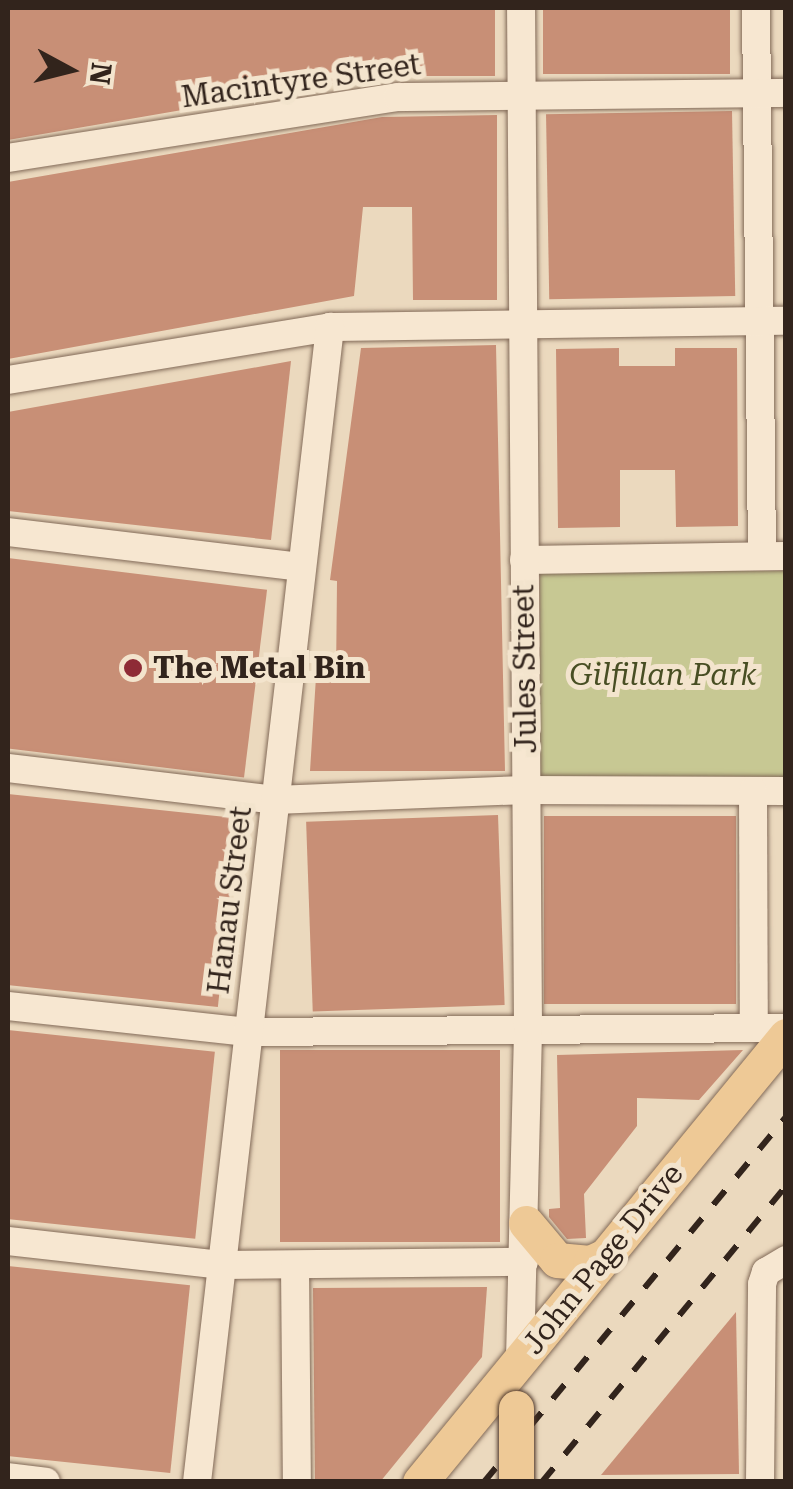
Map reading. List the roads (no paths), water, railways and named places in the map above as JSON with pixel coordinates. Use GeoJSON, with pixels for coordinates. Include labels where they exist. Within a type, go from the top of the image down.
{"type":"FeatureCollection","features":[{"type":"Feature","properties":{"kind":"main road","name":"John Page Drive"},"geometry":{"type":"LineString","coordinates":[[420,1482],[509,1381],[770,1032]]}},
{"type":"Feature","properties":{"kind":"main road"},"geometry":{"type":"LineString","coordinates":[[526,1223],[557,1260],[590,1263],[605,1256]]}},
{"type":"Feature","properties":{"kind":"main road","name":"Jules Street"},"geometry":{"type":"LineString","coordinates":[[491,1482],[509,1381]]}},
{"type":"Feature","properties":{"kind":"main road","name":"Jules Street"},"geometry":{"type":"LineString","coordinates":[[509,1381],[516,1482]]}},
{"type":"Feature","properties":{"kind":"street","name":"Jules Street"},"geometry":{"type":"LineString","coordinates":[[509,1381],[524,1262],[528,1028],[522,8]]}},
{"type":"Feature","properties":{"kind":"street"},"geometry":{"type":"LineString","coordinates":[[524,560],[774,556],[756,321],[756,8]]}},
{"type":"Feature","properties":{"kind":"street","name":"Macintyre Street"},"geometry":{"type":"LineString","coordinates":[[8,158],[366,100],[786,93]]}},
{"type":"Feature","properties":{"kind":"street"},"geometry":{"type":"LineString","coordinates":[[8,380],[330,327],[786,321]]}},
{"type":"Feature","properties":{"kind":"street","name":"Hanau Street"},"geometry":{"type":"LineString","coordinates":[[197,1482],[330,327]]}},
{"type":"Feature","properties":{"kind":"street"},"geometry":{"type":"LineString","coordinates":[[8,532],[302,567]]}},
{"type":"Feature","properties":{"kind":"street"},"geometry":{"type":"LineString","coordinates":[[8,768],[274,800],[526,790],[786,791]]}},
{"type":"Feature","properties":{"kind":"street"},"geometry":{"type":"LineString","coordinates":[[752,791],[770,1032]]}},
{"type":"Feature","properties":{"kind":"street"},"geometry":{"type":"LineString","coordinates":[[8,1006],[248,1032],[528,1028],[770,1032],[786,1028]]}},
{"type":"Feature","properties":{"kind":"street"},"geometry":{"type":"LineString","coordinates":[[8,1240],[223,1265],[524,1262]]}},
{"type":"Feature","properties":{"kind":"street"},"geometry":{"type":"LineString","coordinates":[[295,1265],[297,1482]]}},
{"type":"Feature","properties":{"kind":"street"},"geometry":{"type":"LineString","coordinates":[[760,1482],[776,1266]]}},
{"type":"Feature","properties":{"kind":"street"},"geometry":{"type":"LineString","coordinates":[[8,1477],[46,1482]]}},
{"type":"Feature","properties":{"kind":"railway"},"geometry":{"type":"LineString","coordinates":[[484,1482],[786,1117]]}},
{"type":"Feature","properties":{"kind":"railway"},"geometry":{"type":"LineString","coordinates":[[542,1482],[786,1186]]}},
{"type":"Feature","properties":{"kind":"place","name":"The Metal Bin"},"geometry":{"type":"Point","coordinates":[133,668]}},
{"type":"Feature","properties":{"kind":"park label","name":"Gilfillan Park"},"geometry":{"type":"Point","coordinates":[663,675]}}]}
